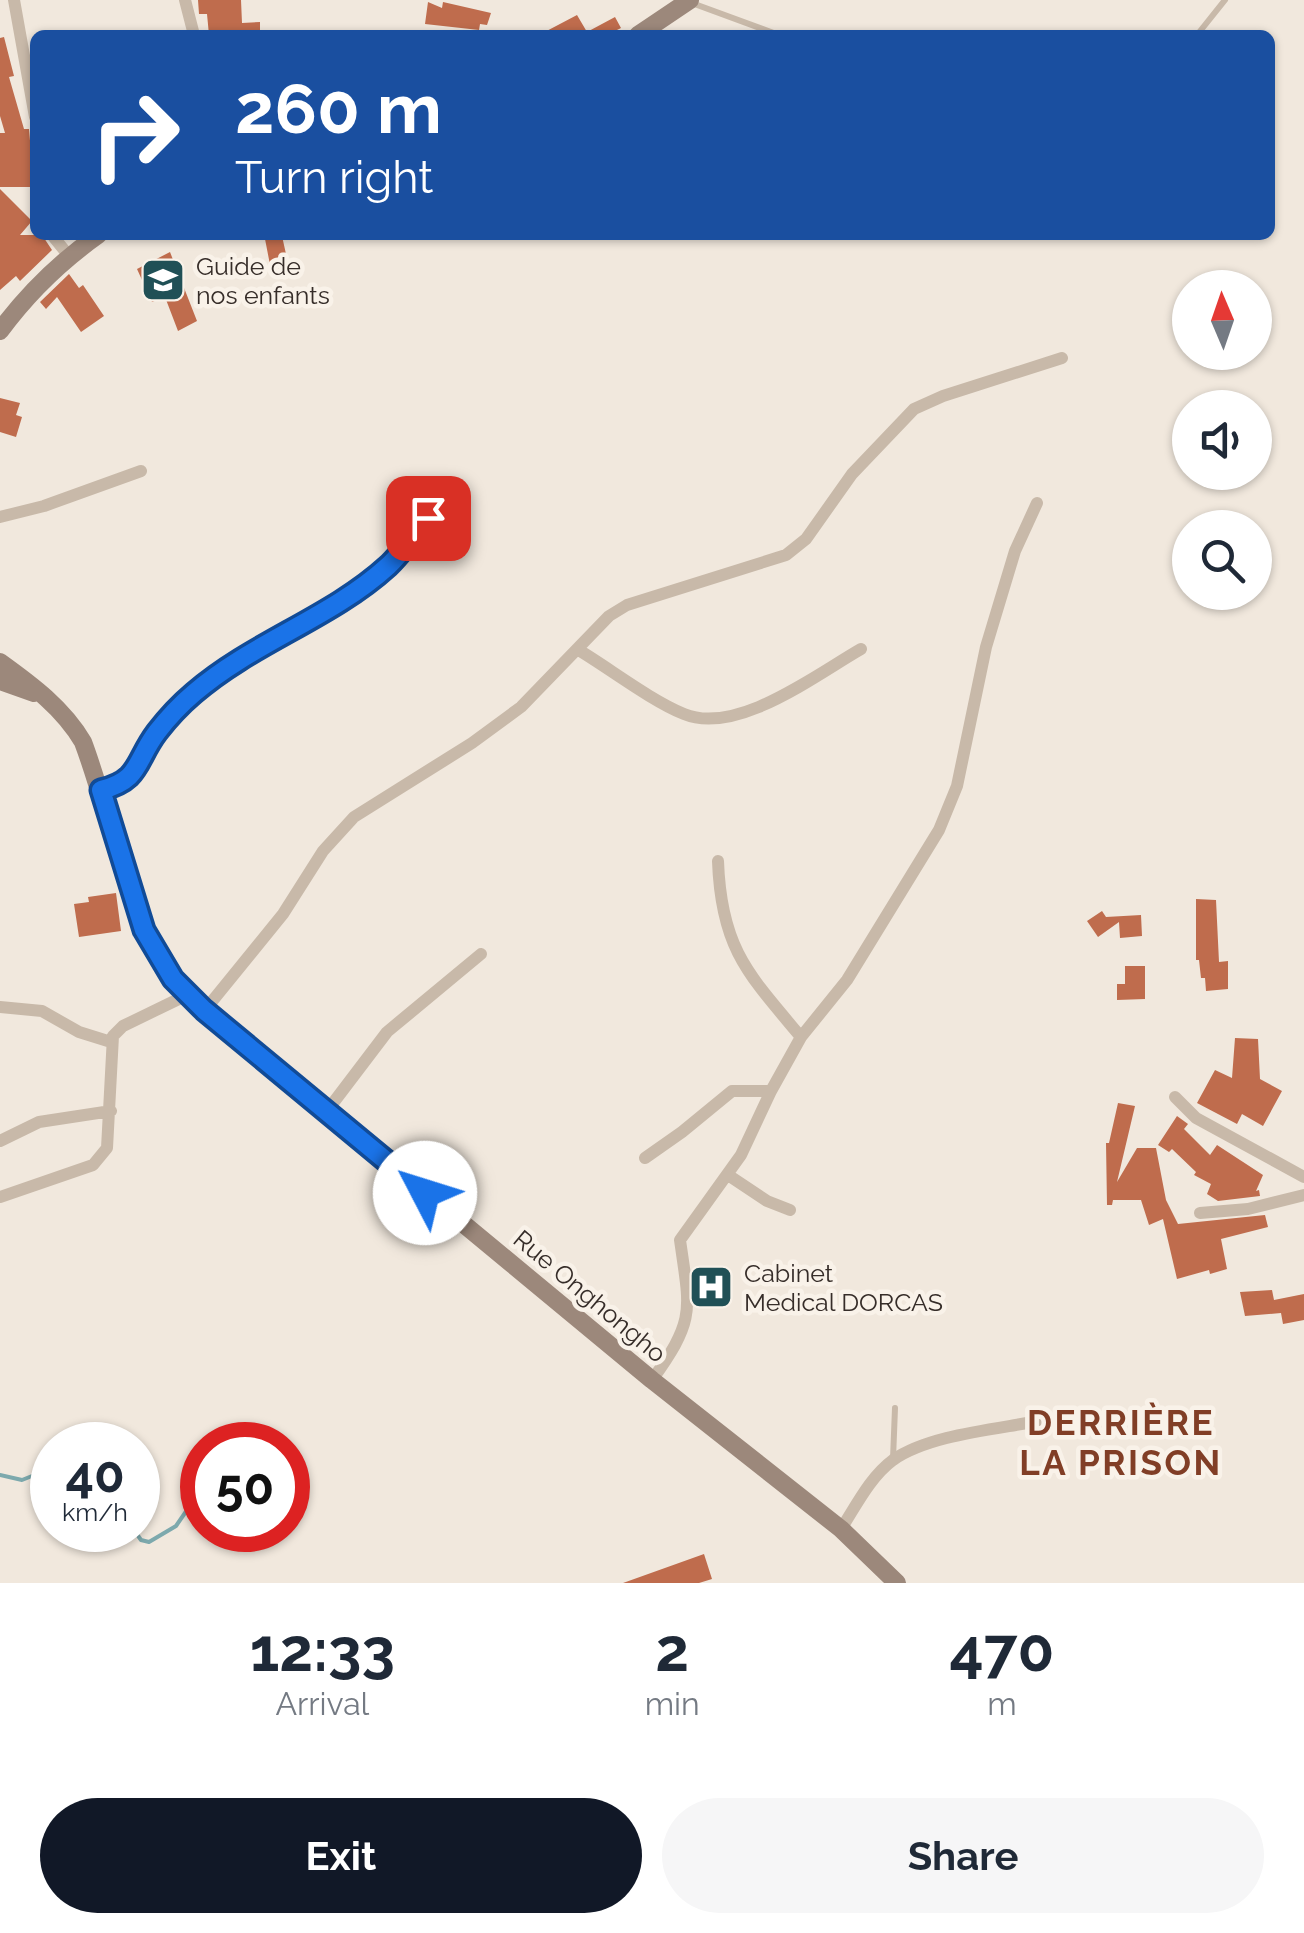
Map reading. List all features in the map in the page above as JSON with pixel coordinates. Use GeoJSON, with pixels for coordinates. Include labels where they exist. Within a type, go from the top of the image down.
{"type":"FeatureCollection","features":[{"type":"Feature","properties":{"kind":"main road"},"geometry":{"type":"LineString","coordinates":[[646,30],[689,1]]}},
{"type":"Feature","properties":{"kind":"main road"},"geometry":{"type":"LineString","coordinates":[[0,331],[69,256],[91,240]]}},
{"type":"Feature","properties":{"kind":"main road","name":"Rue Onghongho"},"geometry":{"type":"LineString","coordinates":[[0,662],[72,724],[101,790],[144,930],[162,963],[188,994],[652,1380],[841,1529],[897,1583]]}},
{"type":"Feature","properties":{"kind":"main road"},"geometry":{"type":"LineString","coordinates":[[0,682],[44,696]]}},
{"type":"Feature","properties":{"kind":"street"},"geometry":{"type":"LineString","coordinates":[[14,0],[30,90]]}},
{"type":"Feature","properties":{"kind":"street"},"geometry":{"type":"LineString","coordinates":[[185,0],[193,30]]}},
{"type":"Feature","properties":{"kind":"street"},"geometry":{"type":"LineString","coordinates":[[56,240],[69,256]]}},
{"type":"Feature","properties":{"kind":"street"},"geometry":{"type":"LineString","coordinates":[[204,1010],[283,914],[323,851],[354,817],[472,743],[521,707],[609,616],[627,605],[786,555],[806,540],[852,474],[914,409],[1062,358]]}},
{"type":"Feature","properties":{"kind":"street"},"geometry":{"type":"LineString","coordinates":[[0,516],[44,506],[141,471]]}},
{"type":"Feature","properties":{"kind":"street"},"geometry":{"type":"LineString","coordinates":[[652,1380],[687,1323],[680,1240],[728,1176],[802,1037],[847,980],[940,830],[957,786],[986,647],[1015,551],[1038,503]]}},
{"type":"Feature","properties":{"kind":"street"},"geometry":{"type":"LineString","coordinates":[[101,790],[122,785],[135,772],[155,734],[192,694],[388,566],[428,518]]}},
{"type":"Feature","properties":{"kind":"street"},"geometry":{"type":"LineString","coordinates":[[577,649],[686,716],[720,718],[780,700],[861,649]]}},
{"type":"Feature","properties":{"kind":"street"},"geometry":{"type":"LineString","coordinates":[[718,861],[719,897],[735,947],[748,974],[802,1037]]}},
{"type":"Feature","properties":{"kind":"street"},"geometry":{"type":"LineString","coordinates":[[327,1111],[387,1032],[481,954]]}},
{"type":"Feature","properties":{"kind":"street"},"geometry":{"type":"LineString","coordinates":[[0,1197],[93,1164],[107,1148],[110,1042],[123,1026],[188,994]]}},
{"type":"Feature","properties":{"kind":"street"},"geometry":{"type":"LineString","coordinates":[[0,1007],[42,1010],[80,1032],[110,1042]]}},
{"type":"Feature","properties":{"kind":"street"},"geometry":{"type":"LineString","coordinates":[[645,1158],[732,1091],[771,1091]]}},
{"type":"Feature","properties":{"kind":"street"},"geometry":{"type":"LineString","coordinates":[[1175,1097],[1196,1118],[1304,1177]]}},
{"type":"Feature","properties":{"kind":"street"},"geometry":{"type":"LineString","coordinates":[[0,1141],[39,1122],[111,1111]]}},
{"type":"Feature","properties":{"kind":"street"},"geometry":{"type":"LineString","coordinates":[[728,1176],[790,1210]]}},
{"type":"Feature","properties":{"kind":"street"},"geometry":{"type":"LineString","coordinates":[[1200,1213],[1248,1210],[1304,1194]]}},
{"type":"Feature","properties":{"kind":"street"},"geometry":{"type":"LineString","coordinates":[[841,1529],[868,1486],[894,1460],[946,1440],[1044,1420]]}},
{"type":"Feature","properties":{"kind":"lane"},"geometry":{"type":"LineString","coordinates":[[1201,30],[1226,0]]}},
{"type":"Feature","properties":{"kind":"lane"},"geometry":{"type":"LineString","coordinates":[[689,1],[766,30]]}},
{"type":"Feature","properties":{"kind":"lane"},"geometry":{"type":"LineString","coordinates":[[894,1460],[895,1408]]}},
{"type":"Feature","properties":{"kind":"building"},"geometry":{"type":"Polygon","coordinates":[[[198,0],[241,0],[242,23],[260,22],[260,30],[209,30],[207,14],[199,14],[198,0]]]}},
{"type":"Feature","properties":{"kind":"building"},"geometry":{"type":"Polygon","coordinates":[[[428,2],[442,8],[443,2],[491,13],[487,25],[480,24],[479,30],[425,24],[428,2]]]}},
{"type":"Feature","properties":{"kind":"building"},"geometry":{"type":"Polygon","coordinates":[[[577,15],[586,30],[548,30],[577,15]]]}},
{"type":"Feature","properties":{"kind":"building"},"geometry":{"type":"Polygon","coordinates":[[[615,17],[621,28],[617,30],[591,30],[615,17]]]}},
{"type":"Feature","properties":{"kind":"building"},"geometry":{"type":"Polygon","coordinates":[[[4,37],[14,76],[9,77],[24,129],[29,129],[30,187],[0,187],[0,133],[5,133],[0,116],[0,38],[4,37]]]}},
{"type":"Feature","properties":{"kind":"building"},"geometry":{"type":"Polygon","coordinates":[[[0,189],[30,219],[20,235],[45,240],[52,250],[20,281],[16,276],[0,290],[0,189]]]}},
{"type":"Feature","properties":{"kind":"building"},"geometry":{"type":"Polygon","coordinates":[[[265,240],[283,240],[290,272],[272,275],[265,240]]]}},
{"type":"Feature","properties":{"kind":"building"},"geometry":{"type":"Polygon","coordinates":[[[170,252],[197,321],[178,331],[165,297],[152,302],[137,269],[170,252]]]}},
{"type":"Feature","properties":{"kind":"building"},"geometry":{"type":"Polygon","coordinates":[[[69,274],[79,288],[83,285],[104,316],[81,332],[57,297],[46,309],[40,302],[69,274]]]}},
{"type":"Feature","properties":{"kind":"building"},"geometry":{"type":"Polygon","coordinates":[[[0,398],[20,403],[16,415],[22,417],[16,437],[0,432],[0,398]]]}},
{"type":"Feature","properties":{"kind":"building"},"geometry":{"type":"Polygon","coordinates":[[[116,893],[121,931],[79,937],[74,904],[89,902],[88,897],[116,893]]]}},
{"type":"Feature","properties":{"kind":"building"},"geometry":{"type":"Polygon","coordinates":[[[1196,899],[1216,900],[1219,962],[1228,961],[1228,989],[1206,991],[1205,978],[1201,978],[1196,960],[1196,899]]]}},
{"type":"Feature","properties":{"kind":"building"},"geometry":{"type":"Polygon","coordinates":[[[1102,911],[1106,917],[1141,915],[1142,936],[1120,938],[1119,922],[1098,937],[1087,921],[1102,911]]]}},
{"type":"Feature","properties":{"kind":"building"},"geometry":{"type":"Polygon","coordinates":[[[1125,966],[1145,966],[1145,999],[1117,1000],[1117,984],[1125,984],[1125,966]]]}},
{"type":"Feature","properties":{"kind":"building"},"geometry":{"type":"Polygon","coordinates":[[[1235,1038],[1258,1039],[1260,1079],[1282,1091],[1263,1126],[1242,1114],[1237,1124],[1197,1103],[1215,1070],[1232,1078],[1235,1038]]]}},
{"type":"Feature","properties":{"kind":"building"},"geometry":{"type":"Polygon","coordinates":[[[1118,1103],[1135,1106],[1117,1182],[1137,1148],[1156,1148],[1166,1200],[1178,1224],[1265,1215],[1268,1227],[1221,1239],[1227,1269],[1177,1279],[1163,1219],[1149,1225],[1141,1200],[1113,1200],[1112,1205],[1107,1205],[1106,1143],[1118,1103]]]}},
{"type":"Feature","properties":{"kind":"building"},"geometry":{"type":"Polygon","coordinates":[[[1177,1116],[1188,1124],[1184,1129],[1210,1155],[1217,1145],[1263,1175],[1256,1191],[1260,1196],[1218,1201],[1207,1194],[1211,1184],[1194,1175],[1196,1172],[1172,1149],[1169,1152],[1158,1145],[1177,1116]]]}},
{"type":"Feature","properties":{"kind":"building"},"geometry":{"type":"Polygon","coordinates":[[[1272,1290],[1274,1300],[1304,1294],[1304,1320],[1283,1324],[1281,1313],[1245,1316],[1240,1292],[1272,1290]]]}},
{"type":"Feature","properties":{"kind":"building"},"geometry":{"type":"Polygon","coordinates":[[[704,1554],[712,1579],[699,1583],[623,1583],[704,1554]]]}},
{"type":"Feature","properties":{"kind":"waterway"},"geometry":{"type":"LineString","coordinates":[[0,1475],[22,1480],[30,1477]]}},
{"type":"Feature","properties":{"kind":"waterway"},"geometry":{"type":"LineString","coordinates":[[160,1535],[180,1520]]}},
{"type":"Feature","properties":{"kind":"place","name":"Guide de nos enfants"},"geometry":{"type":"Point","coordinates":[163,280]}},
{"type":"Feature","properties":{"kind":"place","name":"Cabinet Medical DORCAS"},"geometry":{"type":"Point","coordinates":[711,1287]}},
{"type":"Feature","properties":{"kind":"district","name":"DERRIÈRE LA PRISON"},"geometry":{"type":"Point","coordinates":[1121,1443]}},
{"type":"Feature","properties":{"kind":"route"},"geometry":{"type":"LineString","coordinates":[[425,1193],[204,1010],[173,979],[144,930],[101,790],[122,785],[135,772],[155,734],[192,694],[388,566],[428,518]]}}]}
